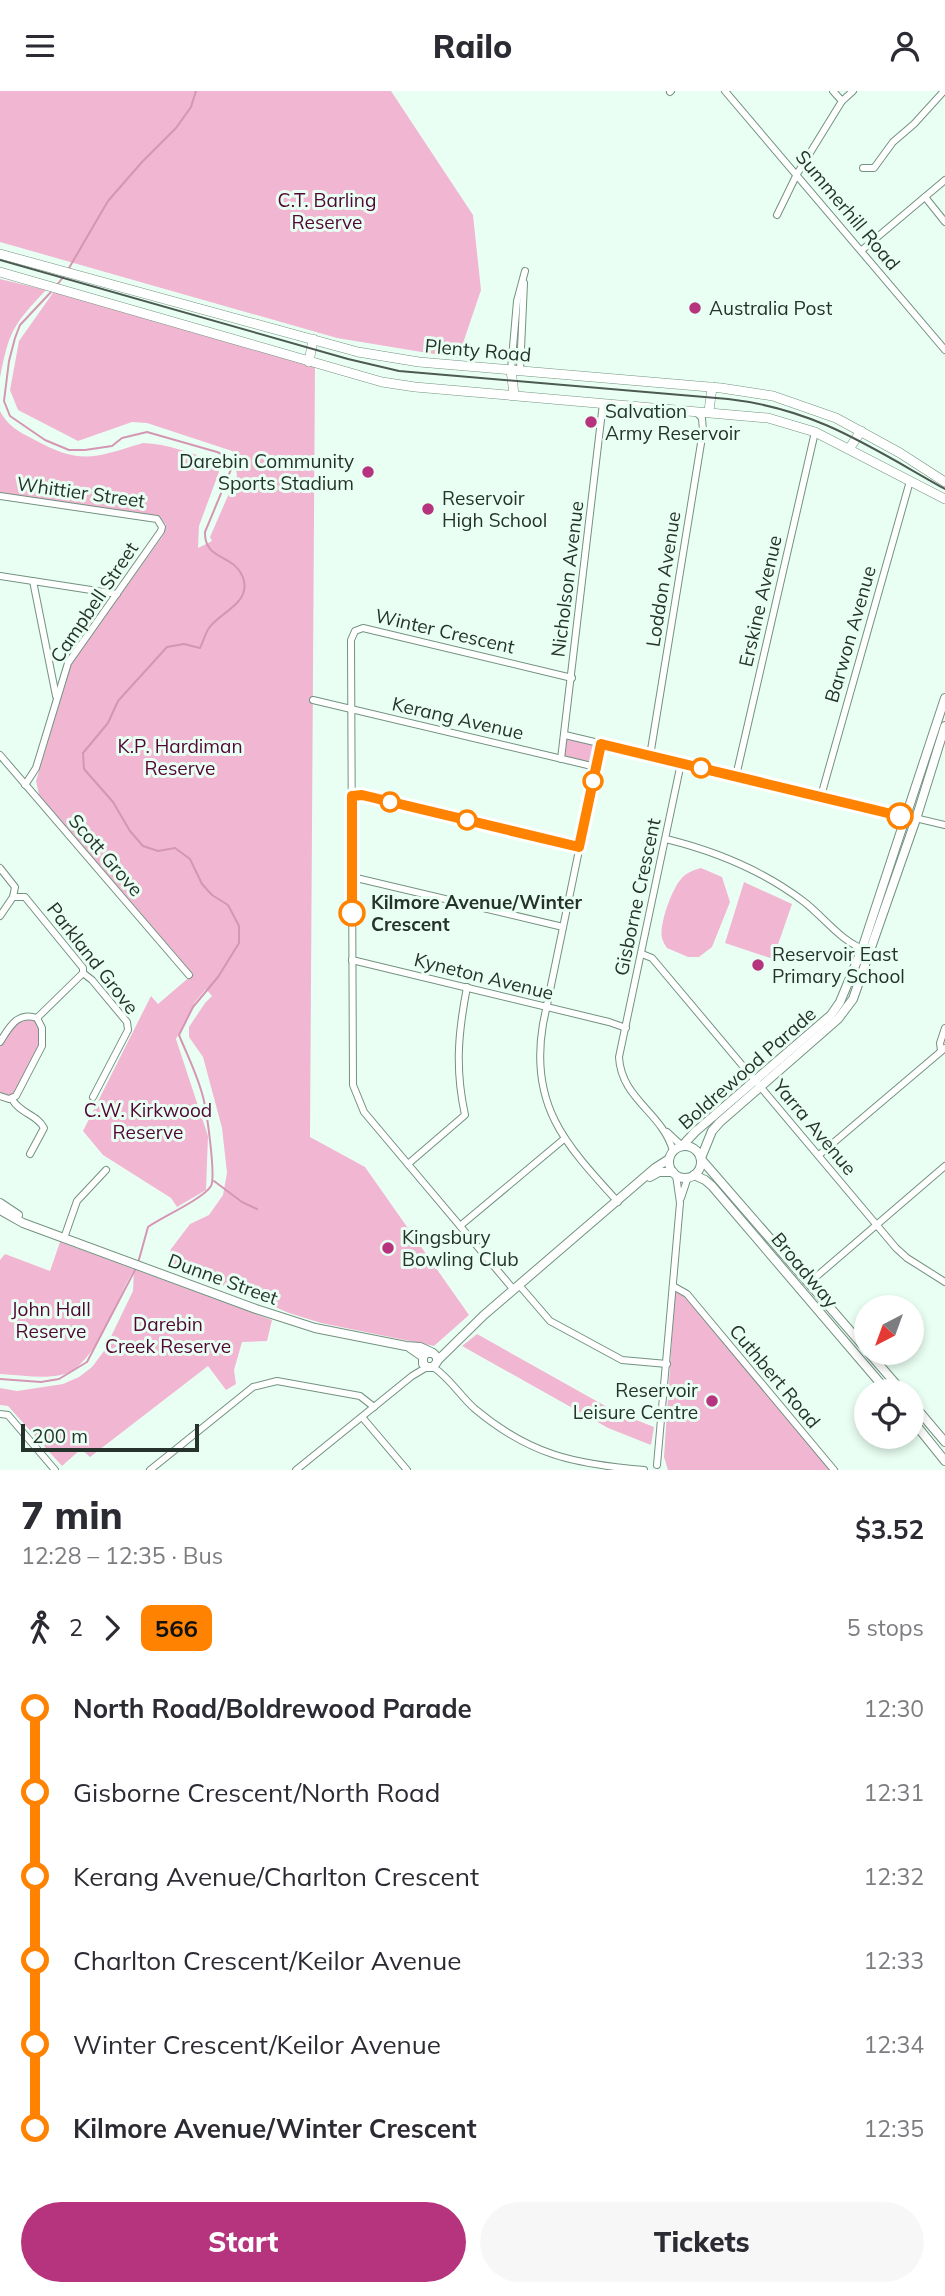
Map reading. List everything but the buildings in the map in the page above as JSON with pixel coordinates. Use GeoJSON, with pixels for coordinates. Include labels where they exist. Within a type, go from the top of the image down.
{"type":"FeatureCollection","features":[{"type":"Feature","properties":{"kind":"highway","name":"Plenty Road"},"geometry":{"type":"LineString","coordinates":[[0,254],[358,352],[399,359],[712,387],[773,395],[816,410],[860,431],[945,482]]}},
{"type":"Feature","properties":{"kind":"highway"},"geometry":{"type":"LineString","coordinates":[[0,272],[382,382],[768,418],[814,432],[945,499]]}},
{"type":"Feature","properties":{"kind":"highway"},"geometry":{"type":"LineString","coordinates":[[309,362],[313,339]]}},
{"type":"Feature","properties":{"kind":"highway"},"geometry":{"type":"LineString","coordinates":[[514,394],[516,371]]}},
{"type":"Feature","properties":{"kind":"highway"},"geometry":{"type":"LineString","coordinates":[[709,411],[712,387]]}},
{"type":"Feature","properties":{"kind":"highway"},"geometry":{"type":"LineString","coordinates":[[849,449],[860,431]]}},
{"type":"Feature","properties":{"kind":"main road","name":"Boldrewood Parade"},"geometry":{"type":"LineString","coordinates":[[867,951],[905,817],[944,703]]}},
{"type":"Feature","properties":{"kind":"main road","name":"Boldrewood Parade"},"geometry":{"type":"LineString","coordinates":[[682,1146],[757,1084],[831,1015],[840,1002],[867,951],[916,818],[945,726]]}},
{"type":"Feature","properties":{"kind":"main road","name":"Boldrewood Parade"},"geometry":{"type":"LineString","coordinates":[[701,1158],[719,1117]]}},
{"type":"Feature","properties":{"kind":"main road"},"geometry":{"type":"LineString","coordinates":[[431,1360],[442,1348],[682,1146],[695,1149],[701,1158],[700,1168],[691,1176],[659,1172],[616,1202]]}},
{"type":"Feature","properties":{"kind":"main road"},"geometry":{"type":"LineString","coordinates":[[671,1155],[670,1166],[675,1173]]}},
{"type":"Feature","properties":{"kind":"main road","name":"Broadway"},"geometry":{"type":"LineString","coordinates":[[701,1158],[854,1334]]}},
{"type":"Feature","properties":{"kind":"main road","name":"Broadway"},"geometry":{"type":"LineString","coordinates":[[691,1176],[705,1179],[712,1186],[877,1379]]}},
{"type":"Feature","properties":{"kind":"main road","name":"Dunne Street"},"geometry":{"type":"LineString","coordinates":[[0,1203],[34,1227]]}},
{"type":"Feature","properties":{"kind":"main road","name":"Dunne Street"},"geometry":{"type":"LineString","coordinates":[[0,1210],[23,1223],[248,1306],[315,1328],[406,1346],[431,1360]]}},
{"type":"Feature","properties":{"kind":"main road"},"geometry":{"type":"LineString","coordinates":[[763,1246],[767,1234]]}},
{"type":"Feature","properties":{"kind":"main road","name":"Broadway"},"geometry":{"type":"LineString","coordinates":[[880,1365],[892,1379]]}},
{"type":"Feature","properties":{"kind":"main road"},"geometry":{"type":"LineString","coordinates":[[924,1417],[945,1442]]}},
{"type":"Feature","properties":{"kind":"main road"},"geometry":{"type":"LineString","coordinates":[[924,1435],[945,1461]]}},
{"type":"Feature","properties":{"kind":"street","name":"Summerhill Road"},"geometry":{"type":"LineString","coordinates":[[725,91],[945,349]]}},
{"type":"Feature","properties":{"kind":"street"},"geometry":{"type":"LineString","coordinates":[[833,91],[842,101]]}},
{"type":"Feature","properties":{"kind":"street"},"geometry":{"type":"LineString","coordinates":[[777,215],[797,174],[842,101],[853,91]]}},
{"type":"Feature","properties":{"kind":"street"},"geometry":{"type":"LineString","coordinates":[[863,168],[874,168],[893,142],[914,124],[944,91]]}},
{"type":"Feature","properties":{"kind":"street"},"geometry":{"type":"LineString","coordinates":[[862,250],[945,180]]}},
{"type":"Feature","properties":{"kind":"street"},"geometry":{"type":"LineString","coordinates":[[925,197],[945,222]]}},
{"type":"Feature","properties":{"kind":"street"},"geometry":{"type":"LineString","coordinates":[[516,371],[525,302],[524,275]]}},
{"type":"Feature","properties":{"kind":"street","name":"Nicholson Avenue"},"geometry":{"type":"LineString","coordinates":[[561,759],[603,403]]}},
{"type":"Feature","properties":{"kind":"street","name":"Loddon Avenue"},"geometry":{"type":"LineString","coordinates":[[650,756],[703,432],[702,418],[694,410]]}},
{"type":"Feature","properties":{"kind":"street","name":"Erskine Avenue"},"geometry":{"type":"LineString","coordinates":[[736,776],[814,432]]}},
{"type":"Feature","properties":{"kind":"street","name":"Barwon Avenue"},"geometry":{"type":"LineString","coordinates":[[821,796],[910,481]]}},
{"type":"Feature","properties":{"kind":"street","name":"Whittier Street"},"geometry":{"type":"LineString","coordinates":[[0,496],[157,519]]}},
{"type":"Feature","properties":{"kind":"street","name":"Campbell Street"},"geometry":{"type":"LineString","coordinates":[[25,785],[36,768],[57,698],[62,664],[117,594],[161,531],[162,527],[157,519]]}},
{"type":"Feature","properties":{"kind":"street"},"geometry":{"type":"LineString","coordinates":[[0,576],[117,594]]}},
{"type":"Feature","properties":{"kind":"street"},"geometry":{"type":"LineString","coordinates":[[33,581],[57,698]]}},
{"type":"Feature","properties":{"kind":"street","name":"Winter Crescent"},"geometry":{"type":"LineString","coordinates":[[572,677],[363,628],[355,631],[351,640],[353,1085],[364,1112],[460,1226],[550,1321],[622,1360],[667,1364]]}},
{"type":"Feature","properties":{"kind":"street"},"geometry":{"type":"LineString","coordinates":[[50,660],[62,664]]}},
{"type":"Feature","properties":{"kind":"street","name":"Kerang Avenue"},"geometry":{"type":"LineString","coordinates":[[313,700],[596,768]]}},
{"type":"Feature","properties":{"kind":"street"},"geometry":{"type":"LineString","coordinates":[[565,736],[945,825]]}},
{"type":"Feature","properties":{"kind":"street"},"geometry":{"type":"LineString","coordinates":[[601,744],[539,1051],[541,1081],[548,1108],[564,1139],[616,1202]]}},
{"type":"Feature","properties":{"kind":"street","name":"Scott Grove"},"geometry":{"type":"LineString","coordinates":[[0,755],[189,975]]}},
{"type":"Feature","properties":{"kind":"street","name":"Gisborne Crescent"},"geometry":{"type":"LineString","coordinates":[[671,1155],[663,1129],[626,1086],[620,1065],[620,1047],[681,763]]}},
{"type":"Feature","properties":{"kind":"street"},"geometry":{"type":"LineString","coordinates":[[352,796],[362,795],[579,847]]}},
{"type":"Feature","properties":{"kind":"street"},"geometry":{"type":"LineString","coordinates":[[666,839],[719,855],[779,884],[814,909],[854,946],[867,951]]}},
{"type":"Feature","properties":{"kind":"street"},"geometry":{"type":"LineString","coordinates":[[0,868],[15,887],[13,897],[0,916]]}},
{"type":"Feature","properties":{"kind":"street"},"geometry":{"type":"LineString","coordinates":[[352,877],[563,927]]}},
{"type":"Feature","properties":{"kind":"street","name":"Parkland Grove"},"geometry":{"type":"LineString","coordinates":[[13,897],[25,897],[82,968],[83,973],[92,979],[127,1022],[128,1030],[93,1097]]}},
{"type":"Feature","properties":{"kind":"street","name":"Yarra Avenue"},"geometry":{"type":"LineString","coordinates":[[641,957],[649,955],[907,1258],[945,1282]]}},
{"type":"Feature","properties":{"kind":"street","name":"Kyneton Avenue"},"geometry":{"type":"LineString","coordinates":[[352,961],[626,1026]]}},
{"type":"Feature","properties":{"kind":"street"},"geometry":{"type":"LineString","coordinates":[[37,1018],[83,973]]}},
{"type":"Feature","properties":{"kind":"street"},"geometry":{"type":"LineString","coordinates":[[408,1164],[465,1115],[458,1086],[457,1060],[458,1032],[467,987]]}},
{"type":"Feature","properties":{"kind":"street"},"geometry":{"type":"LineString","coordinates":[[0,1042],[15,1020],[26,1016],[37,1018]]}},
{"type":"Feature","properties":{"kind":"street"},"geometry":{"type":"LineString","coordinates":[[12,1099],[42,1046],[42,1028],[37,1018]]}},
{"type":"Feature","properties":{"kind":"street"},"geometry":{"type":"LineString","coordinates":[[819,1155],[943,1049],[940,1043],[945,1028]]}},
{"type":"Feature","properties":{"kind":"street"},"geometry":{"type":"LineString","coordinates":[[90,1084],[97,1088]]}},
{"type":"Feature","properties":{"kind":"street"},"geometry":{"type":"LineString","coordinates":[[0,1096],[12,1099],[17,1108],[41,1121],[44,1128],[30,1154]]}},
{"type":"Feature","properties":{"kind":"street"},"geometry":{"type":"LineString","coordinates":[[663,1129],[682,1146]]}},
{"type":"Feature","properties":{"kind":"street"},"geometry":{"type":"LineString","coordinates":[[460,1226],[564,1139]]}},
{"type":"Feature","properties":{"kind":"street"},"geometry":{"type":"LineString","coordinates":[[810,1282],[945,1166]]}},
{"type":"Feature","properties":{"kind":"street"},"geometry":{"type":"LineString","coordinates":[[64,1238],[77,1201],[106,1170]]}},
{"type":"Feature","properties":{"kind":"street"},"geometry":{"type":"LineString","coordinates":[[651,1470],[653,1466],[660,1468],[680,1203],[675,1173]]}},
{"type":"Feature","properties":{"kind":"street"},"geometry":{"type":"LineString","coordinates":[[680,1203],[691,1176]]}},
{"type":"Feature","properties":{"kind":"street","name":"Cuthbert Road"},"geometry":{"type":"LineString","coordinates":[[673,1286],[687,1294],[834,1470]]}},
{"type":"Feature","properties":{"kind":"street"},"geometry":{"type":"LineString","coordinates":[[671,1297],[692,1302]]}},
{"type":"Feature","properties":{"kind":"street"},"geometry":{"type":"LineString","coordinates":[[296,1470],[431,1360],[473,1407],[505,1432],[572,1461],[594,1466],[644,1470]]}},
{"type":"Feature","properties":{"kind":"street"},"geometry":{"type":"LineString","coordinates":[[150,1470],[253,1387],[265,1383],[278,1381],[359,1396],[374,1407]]}},
{"type":"Feature","properties":{"kind":"street"},"geometry":{"type":"LineString","coordinates":[[0,1414],[8,1415],[54,1470]]}},
{"type":"Feature","properties":{"kind":"street"},"geometry":{"type":"LineString","coordinates":[[362,1417],[407,1470]]}},
{"type":"Feature","properties":{"kind":"green space","name":"C.T. Barling Reserve"},"geometry":{"type":"Polygon","coordinates":[[[0,91],[391,91],[473,215],[481,290],[458,358],[337,338],[0,242],[0,91]]]}},
{"type":"Feature","properties":{"kind":"green space"},"geometry":{"type":"Polygon","coordinates":[[[0,279],[46,290],[14,329],[6,349],[0,378],[0,279]]]}},
{"type":"Feature","properties":{"kind":"green space","name":"K.P. Hardiman Reserve"},"geometry":{"type":"Polygon","coordinates":[[[55,290],[315,364],[310,1137],[365,1167],[469,1315],[434,1346],[321,1323],[289,1313],[167,1262],[171,1249],[190,1224],[209,1215],[223,1195],[227,1173],[222,1128],[203,1057],[189,1037],[189,1027],[212,996],[206,989],[195,1002],[176,1039],[208,1136],[206,1190],[177,1207],[171,1198],[103,1155],[83,1131],[151,996],[158,1004],[193,974],[39,795],[36,781],[72,662],[164,534],[166,525],[160,517],[0,493],[0,411],[10,424],[23,434],[63,453],[76,456],[99,455],[143,443],[170,447],[215,461],[219,472],[199,526],[198,548],[212,541],[210,537],[237,475],[232,451],[147,423],[132,422],[78,441],[18,410],[10,390],[19,341],[55,290]]]}},
{"type":"Feature","properties":{"kind":"green space"},"geometry":{"type":"Polygon","coordinates":[[[565,735],[601,744],[596,767],[561,759],[565,735]]]}},
{"type":"Feature","properties":{"kind":"green space"},"geometry":{"type":"Polygon","coordinates":[[[701,868],[722,877],[730,902],[712,947],[699,957],[688,957],[667,948],[662,938],[662,924],[677,884],[686,875],[701,868]]]}},
{"type":"Feature","properties":{"kind":"green space"},"geometry":{"type":"Polygon","coordinates":[[[744,882],[792,904],[773,959],[725,943],[744,882]]]}},
{"type":"Feature","properties":{"kind":"green space"},"geometry":{"type":"Polygon","coordinates":[[[25,1018],[35,1019],[38,1049],[15,1095],[9,1098],[0,1094],[0,1047],[16,1022],[25,1018]]]}},
{"type":"Feature","properties":{"kind":"green space","name":"Darebin Creek Reserve"},"geometry":{"type":"Polygon","coordinates":[[[60,1242],[272,1320],[267,1341],[242,1342],[234,1370],[236,1384],[226,1390],[208,1366],[90,1457],[81,1449],[62,1466],[8,1406],[0,1405],[0,1388],[17,1391],[63,1384],[92,1367],[104,1351],[133,1291],[134,1270],[95,1346],[73,1370],[46,1377],[0,1374],[0,1260],[5,1254],[50,1271],[60,1242]]]}},
{"type":"Feature","properties":{"kind":"green space"},"geometry":{"type":"Polygon","coordinates":[[[675,1292],[684,1295],[830,1470],[668,1470],[664,1457],[675,1292]]]}},
{"type":"Feature","properties":{"kind":"green space"},"geometry":{"type":"Polygon","coordinates":[[[477,1334],[616,1412],[654,1427],[651,1445],[608,1428],[462,1346],[477,1334]]]}},
{"type":"Feature","properties":{"kind":"waterway"},"geometry":{"type":"LineString","coordinates":[[69,268],[108,201],[176,128],[191,107],[196,91]]}},
{"type":"Feature","properties":{"kind":"waterway"},"geometry":{"type":"LineString","coordinates":[[57,285],[64,276]]}},
{"type":"Feature","properties":{"kind":"waterway"},"geometry":{"type":"LineString","coordinates":[[51,292],[20,325],[15,338],[4,401],[10,416],[45,440],[69,450],[112,446],[122,438],[147,432],[226,456],[232,467],[205,532],[206,542],[215,553],[235,566],[244,581],[242,596],[209,628],[200,648],[184,644],[167,647],[118,701],[108,723],[83,753],[84,769],[113,802],[130,831],[143,846],[158,851],[175,848],[190,859],[202,884],[212,895],[228,905],[239,926],[239,943],[218,977],[193,1007],[179,1035],[204,1101],[212,1159],[211,1186],[191,1202],[148,1227],[138,1263]]}},
{"type":"Feature","properties":{"kind":"waterway"},"geometry":{"type":"LineString","coordinates":[[214,1181],[242,1202],[257,1209]]}},
{"type":"Feature","properties":{"kind":"waterway"},"geometry":{"type":"LineString","coordinates":[[0,1379],[41,1382],[59,1379],[87,1362],[136,1268]]}},
{"type":"Feature","properties":{"kind":"tram line"},"geometry":{"type":"LineString","coordinates":[[0,260],[348,359],[399,371],[760,404],[788,411],[841,432],[945,489]]}},
{"type":"Feature","properties":{"kind":"bus line","name":"566"},"geometry":{"type":"LineString","coordinates":[[352,913],[352,796],[362,795],[579,847],[601,744],[900,816]]}},
{"type":"Feature","properties":{"kind":"place","name":"Australia Post"},"geometry":{"type":"Point","coordinates":[695,308]}},
{"type":"Feature","properties":{"kind":"place","name":"Salvation Army Reservoir"},"geometry":{"type":"Point","coordinates":[591,422]}},
{"type":"Feature","properties":{"kind":"place","name":"Darebin Community Sports Stadium"},"geometry":{"type":"Point","coordinates":[368,472]}},
{"type":"Feature","properties":{"kind":"place","name":"Reservoir High School"},"geometry":{"type":"Point","coordinates":[428,509]}},
{"type":"Feature","properties":{"kind":"place","name":"Kilmore Avenue/Winter Crescent"},"geometry":{"type":"Point","coordinates":[352,913]}},
{"type":"Feature","properties":{"kind":"place","name":"Reservoir East Primary School"},"geometry":{"type":"Point","coordinates":[758,965]}},
{"type":"Feature","properties":{"kind":"place","name":"Kingsbury Bowling Club"},"geometry":{"type":"Point","coordinates":[388,1248]}},
{"type":"Feature","properties":{"kind":"place","name":"Reservoir Leisure Centre"},"geometry":{"type":"Point","coordinates":[712,1401]}},
{"type":"Feature","properties":{"kind":"park label","name":"C.W. Kirkwood Reserve"},"geometry":{"type":"Point","coordinates":[148,1121]}},
{"type":"Feature","properties":{"kind":"park label","name":"John Hall Reserve"},"geometry":{"type":"Point","coordinates":[51,1320]}}]}
